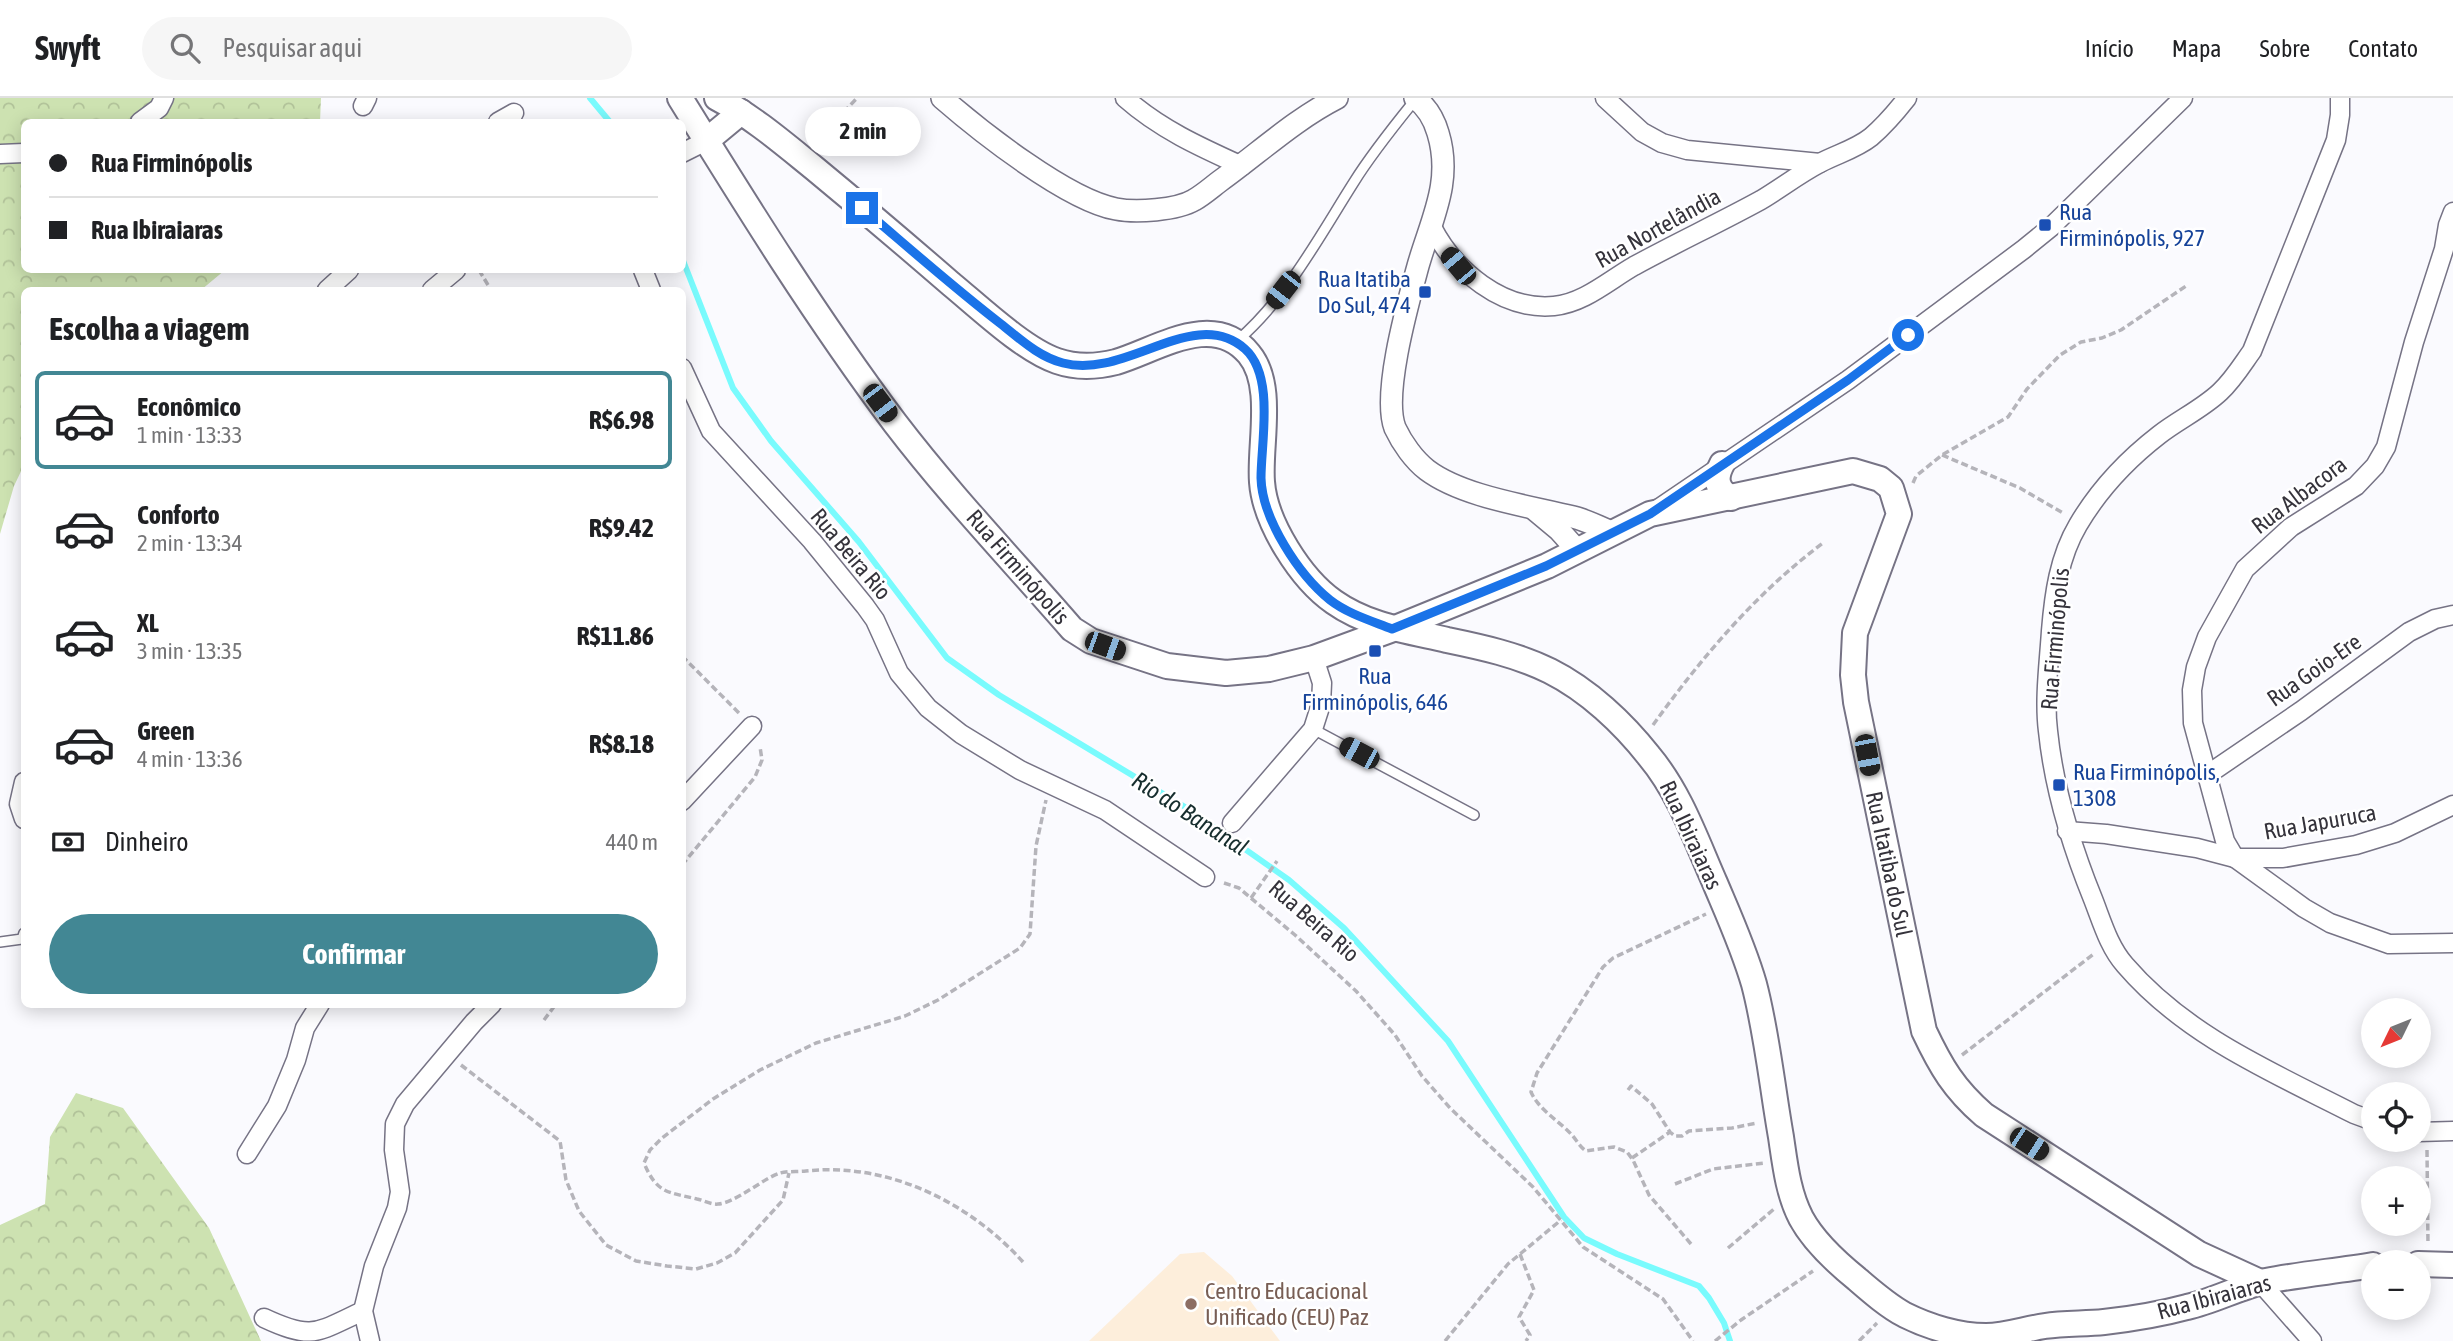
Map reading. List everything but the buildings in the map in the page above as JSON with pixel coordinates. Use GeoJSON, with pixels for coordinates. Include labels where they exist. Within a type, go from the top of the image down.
{"type":"FeatureCollection","features":[{"type":"Feature","properties":{"kind":"main road"},"geometry":{"type":"LineString","coordinates":[[717,98],[801,158],[971,300],[1043,355],[1062,363],[1085,367],[1113,363],[1193,335],[1221,335],[1236,342]]}},
{"type":"Feature","properties":{"kind":"main road","name":"Rua Firminópolis"},"geometry":{"type":"LineString","coordinates":[[689,101],[692,148],[847,358],[897,425],[1072,629],[1091,641],[1167,666],[1195,671],[1226,673],[1259,670],[1314,657],[1392,629],[1546,566],[1650,514]]}},
{"type":"Feature","properties":{"kind":"main road"},"geometry":{"type":"LineString","coordinates":[[692,148],[741,113]]}},
{"type":"Feature","properties":{"kind":"main road","name":"Rua Ibiraiaras"},"geometry":{"type":"LineString","coordinates":[[1236,342],[1247,351],[1259,379],[1264,425],[1261,479],[1265,502],[1294,561],[1331,601],[1354,614],[1392,629],[1490,650],[1531,662],[1554,673],[1609,713],[1639,744],[1669,782],[1724,905],[1754,985],[1785,1161],[1792,1194],[1802,1220],[1831,1256],[1873,1292],[1905,1315],[1955,1333],[1989,1336],[2050,1325],[2104,1322],[2187,1307],[2260,1282],[2361,1267]]}},
{"type":"Feature","properties":{"kind":"main road"},"geometry":{"type":"LineString","coordinates":[[1722,464],[1716,480],[1719,488],[1731,498]]}},
{"type":"Feature","properties":{"kind":"main road"},"geometry":{"type":"LineString","coordinates":[[1650,514],[1853,471],[1880,479],[1891,488],[1897,501]]}},
{"type":"Feature","properties":{"kind":"main road","name":"Rua Itatiba do Sul"},"geometry":{"type":"LineString","coordinates":[[1897,501],[1897,522],[1855,633],[1853,675],[1856,702],[1924,1031],[1961,1094],[1984,1115],[2199,1254],[2260,1282]]}},
{"type":"Feature","properties":{"kind":"street"},"geometry":{"type":"LineString","coordinates":[[144,119],[159,108],[164,98]]}},
{"type":"Feature","properties":{"kind":"street"},"geometry":{"type":"LineString","coordinates":[[942,98],[961,115],[1045,175],[1080,195],[1116,209],[1158,210],[1193,201],[1301,119],[1337,98]]}},
{"type":"Feature","properties":{"kind":"street"},"geometry":{"type":"LineString","coordinates":[[1125,98],[1148,118],[1178,136],[1242,166]]}},
{"type":"Feature","properties":{"kind":"street"},"geometry":{"type":"LineString","coordinates":[[1416,98],[1434,120],[1444,155],[1444,177],[1432,227],[1419,265],[1395,367],[1391,400],[1394,426],[1408,450],[1427,470],[1452,484],[1493,498],[1576,518],[1612,532]]}},
{"type":"Feature","properties":{"kind":"street"},"geometry":{"type":"LineString","coordinates":[[1605,98],[1642,132],[1662,143],[1687,150],[1820,163]]}},
{"type":"Feature","properties":{"kind":"street","name":"Rua Nortelândia"},"geometry":{"type":"LineString","coordinates":[[1432,227],[1442,247],[1458,266],[1497,295],[1529,305],[1573,303],[1632,267],[1762,199],[1820,163],[1857,146],[1892,118],[1907,98]]}},
{"type":"Feature","properties":{"kind":"street","name":"Rua Firminópolis"},"geometry":{"type":"LineString","coordinates":[[1650,514],[1848,380],[2024,249],[2051,227],[2183,98]]}},
{"type":"Feature","properties":{"kind":"street","name":"Rua Firminópolis"},"geometry":{"type":"LineString","coordinates":[[2340,98],[2336,140],[2252,351],[2218,394],[2158,435],[2125,465],[2097,496],[2080,521],[2063,557],[2054,597],[2048,730],[2067,831],[2110,942],[2123,963],[2145,986],[2208,1038],[2361,1117]]}},
{"type":"Feature","properties":{"kind":"street"},"geometry":{"type":"LineString","coordinates":[[0,154],[21,152]]}},
{"type":"Feature","properties":{"kind":"street","name":"Rua Albacora"},"geometry":{"type":"LineString","coordinates":[[2235,859],[2225,841],[2193,723],[2192,690],[2196,667],[2207,638],[2245,569],[2291,527],[2356,486],[2375,466],[2386,447],[2414,342],[2449,253],[2448,226],[2453,212]]}},
{"type":"Feature","properties":{"kind":"street"},"geometry":{"type":"LineString","coordinates":[[330,287],[346,273]]}},
{"type":"Feature","properties":{"kind":"street"},"geometry":{"type":"LineString","coordinates":[[436,287],[452,273]]}},
{"type":"Feature","properties":{"kind":"street","name":"Rua Beira Rio"},"geometry":{"type":"LineString","coordinates":[[686,378],[711,431],[812,541],[865,606],[875,620],[899,673],[915,694],[952,728],[1049,785],[1077,795],[1105,810],[1205,877]]}},
{"type":"Feature","properties":{"kind":"street"},"geometry":{"type":"LineString","coordinates":[[1534,508],[1577,550]]}},
{"type":"Feature","properties":{"kind":"street","name":"Rua Goio-Ere"},"geometry":{"type":"LineString","coordinates":[[2207,775],[2409,632],[2435,619],[2453,615]]}},
{"type":"Feature","properties":{"kind":"street"},"geometry":{"type":"LineString","coordinates":[[1232,822],[1312,729],[1321,704],[1322,683],[1314,657]]}},
{"type":"Feature","properties":{"kind":"street"},"geometry":{"type":"LineString","coordinates":[[686,797],[752,726]]}},
{"type":"Feature","properties":{"kind":"street","name":"Rua Japuruca"},"geometry":{"type":"LineString","coordinates":[[2067,831],[2197,848],[2235,859],[2283,858],[2356,845],[2395,833],[2453,805]]}},
{"type":"Feature","properties":{"kind":"street"},"geometry":{"type":"LineString","coordinates":[[2235,859],[2304,908],[2330,923],[2364,937],[2389,944],[2453,943]]}},
{"type":"Feature","properties":{"kind":"street"},"geometry":{"type":"LineString","coordinates":[[247,1154],[277,1106],[296,1060],[305,1028],[318,1008]]}},
{"type":"Feature","properties":{"kind":"street"},"geometry":{"type":"LineString","coordinates":[[370,1341],[363,1311],[374,1266],[397,1208],[400,1192],[394,1150],[396,1124],[405,1104],[488,1008]]}},
{"type":"Feature","properties":{"kind":"street"},"geometry":{"type":"LineString","coordinates":[[2431,1132],[2453,1130]]}},
{"type":"Feature","properties":{"kind":"street"},"geometry":{"type":"LineString","coordinates":[[2260,1282],[2312,1341]]}},
{"type":"Feature","properties":{"kind":"street"},"geometry":{"type":"LineString","coordinates":[[264,1318],[302,1333],[316,1332],[363,1311]]}},
{"type":"Feature","properties":{"kind":"lane"},"geometry":{"type":"LineString","coordinates":[[1236,342],[1264,316],[1294,277],[1356,180],[1416,98]]}},
{"type":"Feature","properties":{"kind":"lane"},"geometry":{"type":"LineString","coordinates":[[1312,729],[1474,815]]}},
{"type":"Feature","properties":{"kind":"lane"},"geometry":{"type":"LineString","coordinates":[[0,942],[21,939]]}},
{"type":"Feature","properties":{"kind":"path"},"geometry":{"type":"LineString","coordinates":[[801,158],[857,98]]}},
{"type":"Feature","properties":{"kind":"path"},"geometry":{"type":"LineString","coordinates":[[1897,501],[1907,502],[1916,476],[1942,456],[2008,417],[2060,355],[2081,342],[2102,338],[2121,330],[2186,286]]}},
{"type":"Feature","properties":{"kind":"path"},"geometry":{"type":"LineString","coordinates":[[1942,456],[2020,488],[2080,521]]}},
{"type":"Feature","properties":{"kind":"path"},"geometry":{"type":"LineString","coordinates":[[1639,744],[1734,623],[1796,563],[1822,543]]}},
{"type":"Feature","properties":{"kind":"path"},"geometry":{"type":"LineString","coordinates":[[1023,1262],[1006,1243],[971,1214],[922,1188],[870,1174],[828,1168],[779,1173],[718,1204],[671,1194],[650,1178],[643,1163],[650,1150],[662,1138],[748,1076],[816,1043],[905,1016],[938,1000],[1020,948],[1030,934],[1036,846],[1049,785]]}},
{"type":"Feature","properties":{"kind":"path"},"geometry":{"type":"LineString","coordinates":[[1251,898],[1277,860]]}},
{"type":"Feature","properties":{"kind":"path","name":"Rua Beira Rio"},"geometry":{"type":"LineString","coordinates":[[1205,877],[1239,888],[1356,991],[1395,1035],[1422,1076],[1450,1108],[1533,1187],[1583,1247],[1662,1299],[1693,1341]]}},
{"type":"Feature","properties":{"kind":"path"},"geometry":{"type":"LineString","coordinates":[[1691,1244],[1649,1195],[1627,1152],[1614,1147],[1586,1151],[1582,1149],[1571,1133],[1532,1096],[1531,1086],[1603,967],[1613,958],[1724,905]]}},
{"type":"Feature","properties":{"kind":"path"},"geometry":{"type":"LineString","coordinates":[[1944,1069],[2110,942]]}},
{"type":"Feature","properties":{"kind":"path"},"geometry":{"type":"LineString","coordinates":[[544,1020],[553,1008]]}},
{"type":"Feature","properties":{"kind":"path"},"geometry":{"type":"LineString","coordinates":[[447,1054],[560,1141],[566,1180],[579,1211],[606,1245],[636,1261],[696,1269],[717,1263],[735,1253],[783,1200],[789,1173]]}},
{"type":"Feature","properties":{"kind":"path"},"geometry":{"type":"LineString","coordinates":[[1628,1090],[1632,1086],[1652,1104],[1675,1136],[1682,1136],[1689,1131],[1732,1128],[1777,1119]]}},
{"type":"Feature","properties":{"kind":"path"},"geometry":{"type":"LineString","coordinates":[[1632,1158],[1670,1132]]}},
{"type":"Feature","properties":{"kind":"path"},"geometry":{"type":"LineString","coordinates":[[2427,1152],[2433,1264]]}},
{"type":"Feature","properties":{"kind":"path"},"geometry":{"type":"LineString","coordinates":[[1675,1184],[1713,1169],[1785,1161]]}},
{"type":"Feature","properties":{"kind":"path"},"geometry":{"type":"LineString","coordinates":[[1728,1248],[1792,1194]]}},
{"type":"Feature","properties":{"kind":"path"},"geometry":{"type":"LineString","coordinates":[[1444,1341],[1508,1264],[1561,1220]]}},
{"type":"Feature","properties":{"kind":"path"},"geometry":{"type":"LineString","coordinates":[[1520,1254],[1534,1290],[1519,1317],[1530,1335],[1527,1341]]}},
{"type":"Feature","properties":{"kind":"path"},"geometry":{"type":"LineString","coordinates":[[1715,1341],[1831,1256]]}},
{"type":"Feature","properties":{"kind":"shaded area","name":"Centro Educacional Unificado (CEU) Paz"},"geometry":{"type":"Polygon","coordinates":[[[1204,1252],[1232,1276],[1280,1341],[1089,1341],[1180,1254],[1204,1252]]]}},
{"type":"Feature","properties":{"kind":"green space"},"geometry":{"type":"Polygon","coordinates":[[[0,98],[321,98],[320,119],[21,119],[21,273],[221,273],[205,287],[21,287],[21,471],[0,534],[0,98]]]}},
{"type":"Feature","properties":{"kind":"green space"},"geometry":{"type":"Polygon","coordinates":[[[76,1093],[123,1108],[209,1228],[261,1341],[0,1341],[0,1225],[45,1204],[50,1137],[76,1093]]]}},
{"type":"Feature","properties":{"kind":"waterway","name":"Rio do Bananal"},"geometry":{"type":"LineString","coordinates":[[590,98],[608,119]]}},
{"type":"Feature","properties":{"kind":"waterway","name":"Rio do Bananal"},"geometry":{"type":"LineString","coordinates":[[686,268],[733,388],[771,441],[859,542],[947,658],[999,695],[1185,807],[1289,880],[1344,928],[1448,1041],[1564,1217],[1584,1238],[1699,1286],[1724,1323],[1730,1341]]}},
{"type":"Feature","properties":{"kind":"place","name":"Rua Firminópolis, 927"},"geometry":{"type":"Point","coordinates":[2045,225]}},
{"type":"Feature","properties":{"kind":"place","name":"Rua Itatiba Do Sul, 474"},"geometry":{"type":"Point","coordinates":[1425,292]}},
{"type":"Feature","properties":{"kind":"place","name":"Rua Firminópolis, 646"},"geometry":{"type":"Point","coordinates":[1375,651]}},
{"type":"Feature","properties":{"kind":"place","name":"Rua Firminópolis, 1308"},"geometry":{"type":"Point","coordinates":[2059,785]}},
{"type":"Feature","properties":{"kind":"place","name":"Centro Educacional Unificado (CEU) Paz"},"geometry":{"type":"Point","coordinates":[1191,1304]}},
{"type":"Feature","properties":{"kind":"route"},"geometry":{"type":"LineString","coordinates":[[862,208],[1021,340],[1043,355],[1062,363],[1085,367],[1113,363],[1182,337],[1204,334],[1221,335],[1236,342],[1247,351],[1259,379],[1264,425],[1261,479],[1265,502],[1282,539],[1294,561],[1331,601],[1354,614],[1392,629],[1546,566],[1650,514],[1848,380],[1908,335]]}}]}
